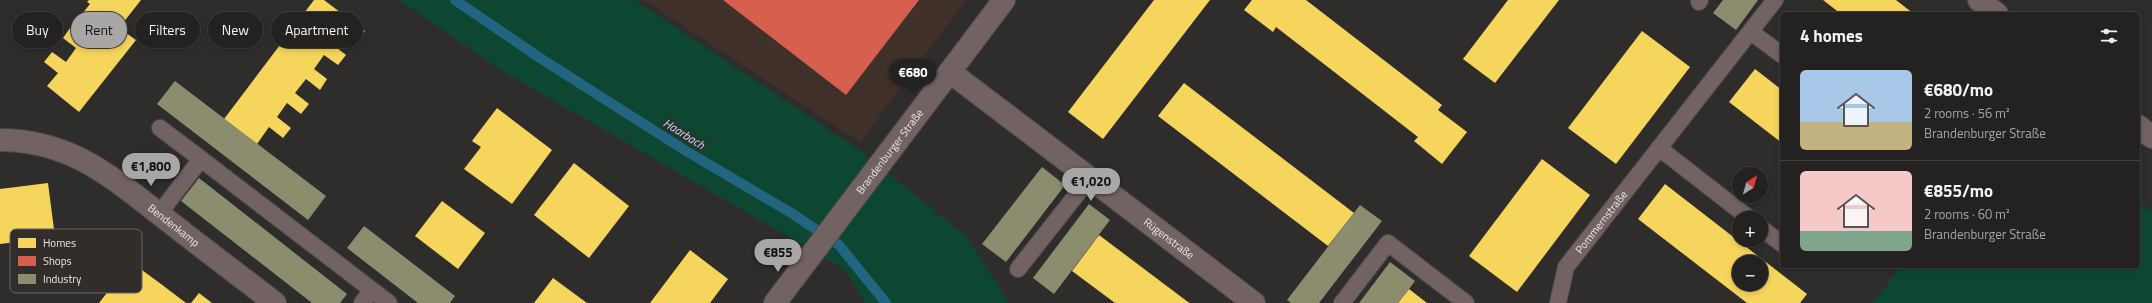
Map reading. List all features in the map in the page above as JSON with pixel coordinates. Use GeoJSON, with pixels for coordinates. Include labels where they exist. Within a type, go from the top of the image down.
{"type":"FeatureCollection","features":[{"type":"Feature","properties":{"kind":"street","name":"Brandenburger Straße"},"geometry":{"type":"LineString","coordinates":[[775,303],[807,263],[1004,0]]}},
{"type":"Feature","properties":{"kind":"street"},"geometry":{"type":"LineString","coordinates":[[1979,0],[1994,12]]}},
{"type":"Feature","properties":{"kind":"street","name":"Rügenstraße"},"geometry":{"type":"LineString","coordinates":[[950,72],[1254,303]]}},
{"type":"Feature","properties":{"kind":"street"},"geometry":{"type":"LineString","coordinates":[[2140,128],[2152,137]]}},
{"type":"Feature","properties":{"kind":"street","name":"Bendenkamp"},"geometry":{"type":"LineString","coordinates":[[0,140],[17,140],[54,147],[100,169],[274,303]]}},
{"type":"Feature","properties":{"kind":"lane","name":"Pommernstraße"},"geometry":{"type":"LineString","coordinates":[[1558,303],[1566,266],[1752,32],[1775,0]]}},
{"type":"Feature","properties":{"kind":"lane"},"geometry":{"type":"LineString","coordinates":[[1752,32],[1780,53]]}},
{"type":"Feature","properties":{"kind":"lane"},"geometry":{"type":"LineString","coordinates":[[160,128],[389,303]]}},
{"type":"Feature","properties":{"kind":"lane"},"geometry":{"type":"LineString","coordinates":[[1659,148],[1740,211]]}},
{"type":"Feature","properties":{"kind":"lane"},"geometry":{"type":"LineString","coordinates":[[159,214],[201,159]]}},
{"type":"Feature","properties":{"kind":"lane"},"geometry":{"type":"LineString","coordinates":[[1018,269],[1089,179]]}},
{"type":"Feature","properties":{"kind":"lane"},"geometry":{"type":"LineString","coordinates":[[1768,233],[1780,242]]}},
{"type":"Feature","properties":{"kind":"lane"},"geometry":{"type":"LineString","coordinates":[[1342,303],[1388,243],[1466,303]]}},
{"type":"Feature","properties":{"kind":"lane"},"geometry":{"type":"LineString","coordinates":[[362,303],[372,290]]}},
{"type":"Feature","properties":{"kind":"shaded area"},"geometry":{"type":"Polygon","coordinates":[[[644,0],[966,0],[860,142],[644,0]]]}},
{"type":"Feature","properties":{"kind":"green space"},"geometry":{"type":"Polygon","coordinates":[[[399,0],[635,0],[859,150],[967,237],[1009,303],[865,303],[848,274],[834,263],[504,72],[399,0]]]}},
{"type":"Feature","properties":{"kind":"green space"},"geometry":{"type":"Polygon","coordinates":[[[2140,203],[2152,212],[2152,303],[1873,303],[1899,268],[2140,268],[2140,203]]]}},
{"type":"Feature","properties":{"kind":"building: Homes"},"geometry":{"type":"Polygon","coordinates":[[[89,0],[141,0],[127,18],[127,12],[84,12],[90,4],[87,2],[89,0]]]}},
{"type":"Feature","properties":{"kind":"building: Homes"},"geometry":{"type":"Polygon","coordinates":[[[314,0],[324,0],[340,12],[305,12],[314,0]]]}},
{"type":"Feature","properties":{"kind":"building: Homes"},"geometry":{"type":"Polygon","coordinates":[[[1154,0],[1210,0],[1103,139],[1068,112],[1154,0]]]}},
{"type":"Feature","properties":{"kind":"building: Homes"},"geometry":{"type":"Polygon","coordinates":[[[1252,0],[1306,0],[1442,105],[1438,110],[1467,132],[1442,164],[1414,141],[1418,137],[1276,27],[1273,32],[1244,10],[1252,0]]]}},
{"type":"Feature","properties":{"kind":"building: Homes"},"geometry":{"type":"Polygon","coordinates":[[[1508,0],[1559,0],[1495,83],[1463,59],[1508,0]]]}},
{"type":"Feature","properties":{"kind":"building: Homes"},"geometry":{"type":"Polygon","coordinates":[[[1823,0],[1896,0],[1911,12],[1838,12],[1823,0]]]}},
{"type":"Feature","properties":{"kind":"building: Homes"},"geometry":{"type":"Polygon","coordinates":[[[70,28],[71,29],[71,44],[63,38],[70,28]]]}},
{"type":"Feature","properties":{"kind":"building: Homes"},"geometry":{"type":"Polygon","coordinates":[[[1642,31],[1690,67],[1616,164],[1568,128],[1642,31]]]}},
{"type":"Feature","properties":{"kind":"building: Homes"},"geometry":{"type":"Polygon","coordinates":[[[127,34],[135,39],[135,41],[79,112],[47,86],[58,73],[44,62],[52,52],[66,62],[76,48],[127,48],[127,34]]]}},
{"type":"Feature","properties":{"kind":"building: Homes"},"geometry":{"type":"Polygon","coordinates":[[[278,48],[337,48],[346,55],[338,65],[324,55],[314,69],[327,79],[320,90],[306,79],[295,93],[309,104],[301,114],[287,103],[277,117],[291,128],[283,138],[269,127],[257,144],[224,119],[278,48]]]}},
{"type":"Feature","properties":{"kind":"building: Homes"},"geometry":{"type":"Polygon","coordinates":[[[1755,69],[1780,88],[1780,141],[1729,102],[1755,69]]]}},
{"type":"Feature","properties":{"kind":"building: Homes"},"geometry":{"type":"Polygon","coordinates":[[[1184,83],[1354,213],[1328,246],[1158,116],[1184,83]]]}},
{"type":"Feature","properties":{"kind":"building: Homes"},"geometry":{"type":"Polygon","coordinates":[[[497,108],[552,150],[512,204],[464,169],[481,147],[472,141],[497,108]]]}},
{"type":"Feature","properties":{"kind":"building: Homes"},"geometry":{"type":"Polygon","coordinates":[[[1542,159],[1590,195],[1517,292],[1469,256],[1542,159]]]}},
{"type":"Feature","properties":{"kind":"building: Homes"},"geometry":{"type":"Polygon","coordinates":[[[574,163],[629,206],[589,258],[534,215],[574,163]]]}},
{"type":"Feature","properties":{"kind":"building: Homes"},"geometry":{"type":"Polygon","coordinates":[[[48,183],[54,229],[10,229],[10,243],[0,244],[0,189],[48,183]]]}},
{"type":"Feature","properties":{"kind":"building: Homes"},"geometry":{"type":"Polygon","coordinates":[[[1665,184],[1732,236],[1732,247],[1746,247],[1757,255],[1732,255],[1732,291],[1768,291],[1768,264],[1807,294],[1800,303],[1747,303],[1638,219],[1665,184]]]}},
{"type":"Feature","properties":{"kind":"building: Homes"},"geometry":{"type":"Polygon","coordinates":[[[442,201],[485,233],[458,269],[415,236],[442,201]]]}},
{"type":"Feature","properties":{"kind":"building: Homes"},"geometry":{"type":"Polygon","coordinates":[[[1099,235],[1190,303],[1115,303],[1072,271],[1099,235]]]}},
{"type":"Feature","properties":{"kind":"building: Homes"},"geometry":{"type":"Polygon","coordinates":[[[690,250],[728,279],[710,303],[650,303],[690,250]]]}},
{"type":"Feature","properties":{"kind":"building: Homes"},"geometry":{"type":"Polygon","coordinates":[[[142,270],[186,303],[99,303],[107,293],[142,293],[142,270]]]}},
{"type":"Feature","properties":{"kind":"building: Homes"},"geometry":{"type":"Polygon","coordinates":[[[553,278],[587,303],[534,303],[553,278]]]}},
{"type":"Feature","properties":{"kind":"building: Homes"},"geometry":{"type":"Polygon","coordinates":[[[1409,289],[1427,303],[1398,303],[1409,289]]]}},
{"type":"Feature","properties":{"kind":"building: Homes"},"geometry":{"type":"Polygon","coordinates":[[[199,293],[212,303],[191,303],[199,293]]]}},
{"type":"Feature","properties":{"kind":"building: Shops"},"geometry":{"type":"Polygon","coordinates":[[[723,0],[919,0],[846,95],[723,0]]]}},
{"type":"Feature","properties":{"kind":"building: Industry"},"geometry":{"type":"Polygon","coordinates":[[[1723,0],[1758,0],[1736,30],[1713,13],[1723,0]]]}},
{"type":"Feature","properties":{"kind":"building: Industry"},"geometry":{"type":"Polygon","coordinates":[[[175,81],[326,196],[308,220],[157,104],[175,81]]]}},
{"type":"Feature","properties":{"kind":"building: Industry"},"geometry":{"type":"Polygon","coordinates":[[[1042,167],[1065,185],[1006,262],[982,244],[1042,167]]]}},
{"type":"Feature","properties":{"kind":"building: Industry"},"geometry":{"type":"Polygon","coordinates":[[[199,178],[347,294],[340,303],[312,303],[181,201],[199,178]]]}},
{"type":"Feature","properties":{"kind":"building: Industry"},"geometry":{"type":"Polygon","coordinates":[[[1089,204],[1110,220],[1054,294],[1033,278],[1089,204]]]}},
{"type":"Feature","properties":{"kind":"building: Industry"},"geometry":{"type":"Polygon","coordinates":[[[1360,205],[1382,221],[1319,303],[1291,303],[1287,300],[1360,205]]]}},
{"type":"Feature","properties":{"kind":"building: Industry"},"geometry":{"type":"Polygon","coordinates":[[[364,226],[455,296],[450,303],[418,303],[347,248],[364,226]]]}},
{"type":"Feature","properties":{"kind":"building: Industry"},"geometry":{"type":"Polygon","coordinates":[[[1390,262],[1415,281],[1409,289],[1398,303],[1359,303],[1390,262]]]}},
{"type":"Feature","properties":{"kind":"waterway","name":"Haarbach"},"geometry":{"type":"LineString","coordinates":[[455,0],[540,58],[686,151],[793,214],[839,245],[886,303]]}}]}
